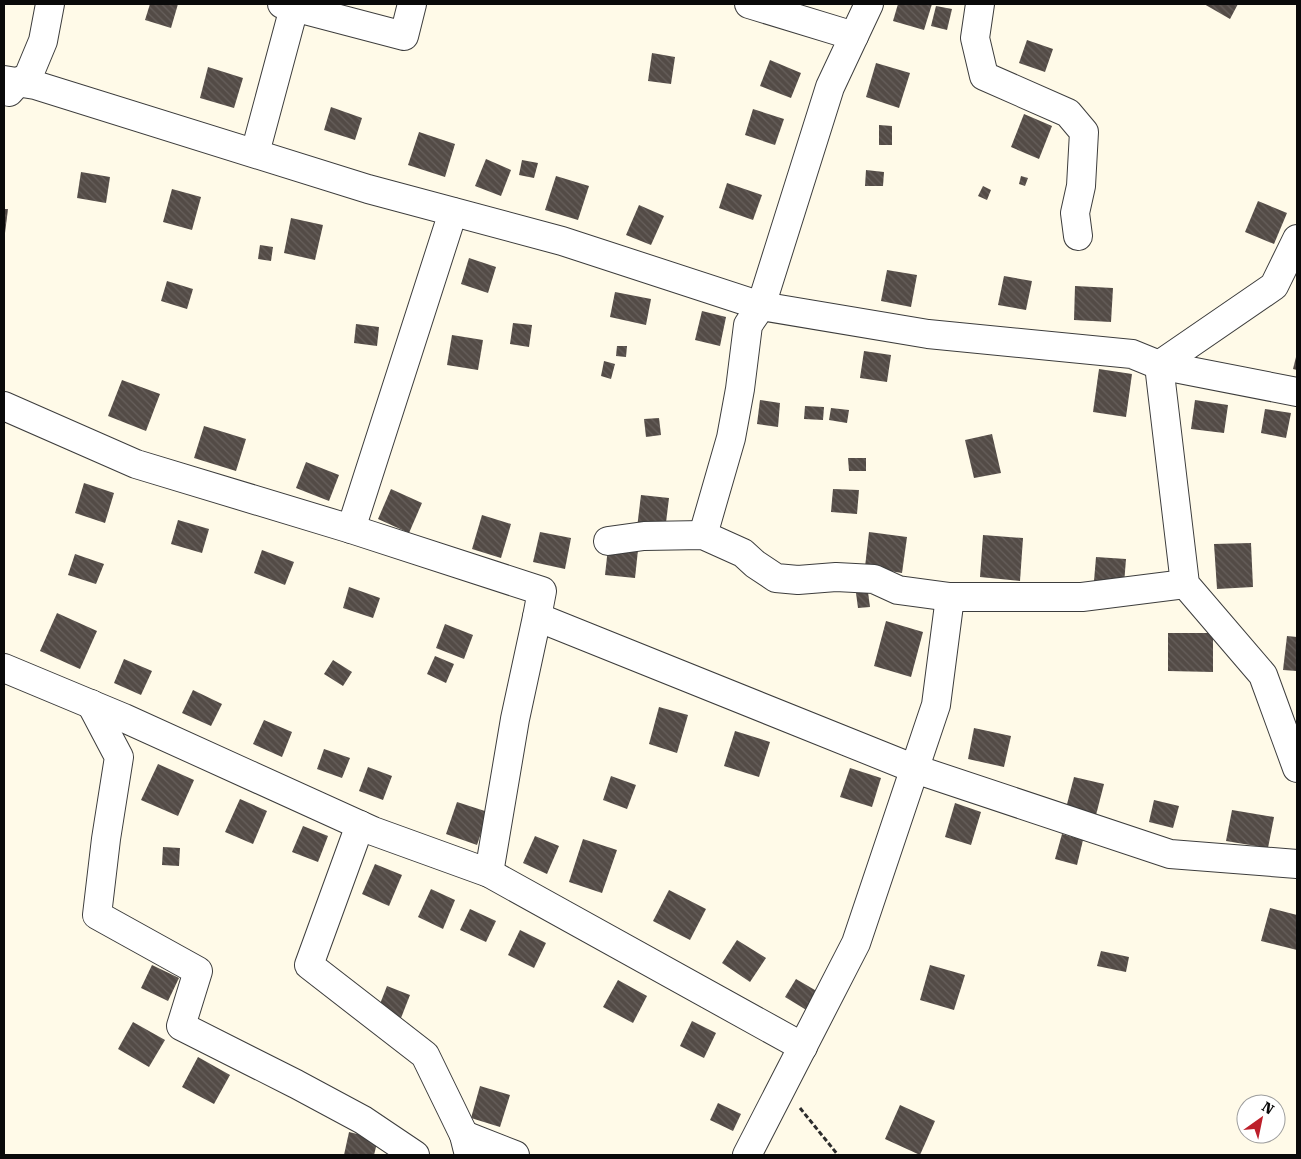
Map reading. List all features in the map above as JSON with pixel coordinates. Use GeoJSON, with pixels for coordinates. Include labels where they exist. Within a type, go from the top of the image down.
{"type":"FeatureCollection","features":[{"type":"Feature","properties":{"kind":"street"},"geometry":{"type":"LineString","coordinates":[[8,87],[28,76],[43,40],[50,4]]}},
{"type":"Feature","properties":{"kind":"street"},"geometry":{"type":"LineString","coordinates":[[255,153],[290,5],[404,36],[412,4]]}},
{"type":"Feature","properties":{"kind":"street"},"geometry":{"type":"LineString","coordinates":[[749,4],[854,36]]}},
{"type":"Feature","properties":{"kind":"street"},"geometry":{"type":"LineString","coordinates":[[703,535],[731,438],[740,389],[748,326],[760,306],[830,87],[869,4]]}},
{"type":"Feature","properties":{"kind":"street"},"geometry":{"type":"LineString","coordinates":[[980,4],[974,38],[984,76],[1068,113],[1084,132],[1081,186],[1075,214],[1078,236]]}},
{"type":"Feature","properties":{"kind":"street"},"geometry":{"type":"LineString","coordinates":[[8,87],[35,85],[368,189],[562,241],[760,306],[928,334],[1132,354],[1158,365],[1297,392]]}},
{"type":"Feature","properties":{"kind":"street"},"geometry":{"type":"LineString","coordinates":[[351,529],[454,212]]}},
{"type":"Feature","properties":{"kind":"street"},"geometry":{"type":"LineString","coordinates":[[1158,365],[1274,286],[1297,239]]}},
{"type":"Feature","properties":{"kind":"street"},"geometry":{"type":"LineString","coordinates":[[1158,365],[1185,584],[1263,675],[1297,768]]}},
{"type":"Feature","properties":{"kind":"street"},"geometry":{"type":"LineString","coordinates":[[4,406],[136,464],[351,529],[542,590],[515,719],[489,873]]}},
{"type":"Feature","properties":{"kind":"street"},"geometry":{"type":"LineString","coordinates":[[608,542],[644,536],[703,535],[743,553],[755,564],[776,578],[798,580],[836,576],[874,580],[898,590],[950,597],[1082,597],[1185,584]]}},
{"type":"Feature","properties":{"kind":"street"},"geometry":{"type":"LineString","coordinates":[[747,1155],[856,943],[936,705],[950,597]]}},
{"type":"Feature","properties":{"kind":"street"},"geometry":{"type":"LineString","coordinates":[[537,617],[915,770],[1028,805],[1170,854],[1297,864]]}},
{"type":"Feature","properties":{"kind":"street"},"geometry":{"type":"LineString","coordinates":[[4,668],[91,704],[360,825],[489,873],[804,1047]]}},
{"type":"Feature","properties":{"kind":"street"},"geometry":{"type":"LineString","coordinates":[[91,704],[119,757],[106,839],[97,915],[198,971],[182,1026],[363,1120],[415,1155]]}},
{"type":"Feature","properties":{"kind":"street"},"geometry":{"type":"LineString","coordinates":[[360,825],[309,965],[425,1054],[467,1145],[515,1155]]}},
{"type":"Feature","properties":{"kind":"path"},"geometry":{"type":"LineString","coordinates":[[783,1086],[838,1155]]}},
{"type":"Feature","properties":{"kind":"building"},"geometry":{"type":"Polygon","coordinates":[[[150,4],[178,4],[171,28],[145,20],[150,4]]]}},
{"type":"Feature","properties":{"kind":"building"},"geometry":{"type":"Polygon","coordinates":[[[898,4],[932,4],[924,30],[893,21],[898,4]]]}},
{"type":"Feature","properties":{"kind":"building"},"geometry":{"type":"Polygon","coordinates":[[[1204,4],[1238,4],[1230,19],[1204,4]]]}},
{"type":"Feature","properties":{"kind":"building"},"geometry":{"type":"Polygon","coordinates":[[[936,6],[952,9],[947,30],[931,26],[936,6]]]}},
{"type":"Feature","properties":{"kind":"building"},"geometry":{"type":"Polygon","coordinates":[[[1027,40],[1053,49],[1045,72],[1019,63],[1027,40]]]}},
{"type":"Feature","properties":{"kind":"building"},"geometry":{"type":"Polygon","coordinates":[[[652,53],[675,57],[671,84],[648,81],[652,53]]]}},
{"type":"Feature","properties":{"kind":"building"},"geometry":{"type":"Polygon","coordinates":[[[770,60],[801,73],[791,98],[760,86],[770,60]]]}},
{"type":"Feature","properties":{"kind":"building"},"geometry":{"type":"Polygon","coordinates":[[[876,63],[910,73],[899,108],[866,97],[876,63]]]}},
{"type":"Feature","properties":{"kind":"building"},"geometry":{"type":"Polygon","coordinates":[[[208,67],[243,78],[234,108],[200,98],[208,67]]]}},
{"type":"Feature","properties":{"kind":"building"},"geometry":{"type":"Polygon","coordinates":[[[331,107],[362,118],[355,140],[324,130],[331,107]]]}},
{"type":"Feature","properties":{"kind":"building"},"geometry":{"type":"Polygon","coordinates":[[[753,109],[784,119],[775,145],[745,135],[753,109]]]}},
{"type":"Feature","properties":{"kind":"building"},"geometry":{"type":"Polygon","coordinates":[[[1024,114],[1052,126],[1039,159],[1011,147],[1024,114]]]}},
{"type":"Feature","properties":{"kind":"building"},"geometry":{"type":"Polygon","coordinates":[[[879,125],[892,126],[892,145],[879,145],[879,125]]]}},
{"type":"Feature","properties":{"kind":"building"},"geometry":{"type":"Polygon","coordinates":[[[419,132],[455,144],[445,177],[408,165],[419,132]]]}},
{"type":"Feature","properties":{"kind":"building"},"geometry":{"type":"Polygon","coordinates":[[[486,159],[511,170],[501,196],[475,186],[486,159]]]}},
{"type":"Feature","properties":{"kind":"building"},"geometry":{"type":"Polygon","coordinates":[[[522,160],[538,163],[534,178],[519,175],[522,160]]]}},
{"type":"Feature","properties":{"kind":"building"},"geometry":{"type":"Polygon","coordinates":[[[866,170],[884,172],[883,186],[865,186],[866,170]]]}},
{"type":"Feature","properties":{"kind":"building"},"geometry":{"type":"Polygon","coordinates":[[[81,172],[110,177],[106,203],[77,198],[81,172]]]}},
{"type":"Feature","properties":{"kind":"building"},"geometry":{"type":"Polygon","coordinates":[[[556,176],[589,186],[578,220],[545,210],[556,176]]]}},
{"type":"Feature","properties":{"kind":"building"},"geometry":{"type":"Polygon","coordinates":[[[1021,176],[1028,178],[1025,186],[1019,184],[1021,176]]]}},
{"type":"Feature","properties":{"kind":"building"},"geometry":{"type":"Polygon","coordinates":[[[727,183],[762,195],[753,220],[719,208],[727,183]]]}},
{"type":"Feature","properties":{"kind":"building"},"geometry":{"type":"Polygon","coordinates":[[[983,186],[991,190],[987,200],[978,196],[983,186]]]}},
{"type":"Feature","properties":{"kind":"building"},"geometry":{"type":"Polygon","coordinates":[[[172,189],[201,197],[192,230],[163,222],[172,189]]]}},
{"type":"Feature","properties":{"kind":"building"},"geometry":{"type":"Polygon","coordinates":[[[1258,201],[1287,213],[1274,244],[1245,232],[1258,201]]]}},
{"type":"Feature","properties":{"kind":"building"},"geometry":{"type":"Polygon","coordinates":[[[639,205],[664,216],[651,245],[626,235],[639,205]]]}},
{"type":"Feature","properties":{"kind":"building"},"geometry":{"type":"Polygon","coordinates":[[[4,209],[8,209],[5,233],[4,233],[4,209]]]}},
{"type":"Feature","properties":{"kind":"building"},"geometry":{"type":"Polygon","coordinates":[[[291,218],[323,225],[315,260],[284,253],[291,218]]]}},
{"type":"Feature","properties":{"kind":"building"},"geometry":{"type":"Polygon","coordinates":[[[260,245],[273,247],[271,261],[258,259],[260,245]]]}},
{"type":"Feature","properties":{"kind":"building"},"geometry":{"type":"Polygon","coordinates":[[[469,258],[496,267],[488,293],[461,284],[469,258]]]}},
{"type":"Feature","properties":{"kind":"building"},"geometry":{"type":"Polygon","coordinates":[[[887,270],[917,275],[911,307],[881,301],[887,270]]]}},
{"type":"Feature","properties":{"kind":"building"},"geometry":{"type":"Polygon","coordinates":[[[1004,276],[1032,281],[1026,310],[998,305],[1004,276]]]}},
{"type":"Feature","properties":{"kind":"building"},"geometry":{"type":"Polygon","coordinates":[[[167,281],[193,289],[187,309],[161,301],[167,281]]]}},
{"type":"Feature","properties":{"kind":"building"},"geometry":{"type":"Polygon","coordinates":[[[1075,286],[1113,288],[1111,322],[1074,320],[1075,286]]]}},
{"type":"Feature","properties":{"kind":"building"},"geometry":{"type":"Polygon","coordinates":[[[615,292],[651,299],[646,325],[610,317],[615,292]]]}},
{"type":"Feature","properties":{"kind":"building"},"geometry":{"type":"Polygon","coordinates":[[[702,311],[726,317],[720,346],[695,340],[702,311]]]}},
{"type":"Feature","properties":{"kind":"building"},"geometry":{"type":"Polygon","coordinates":[[[513,323],[532,325],[529,347],[510,344],[513,323]]]}},
{"type":"Feature","properties":{"kind":"building"},"geometry":{"type":"Polygon","coordinates":[[[356,324],[379,327],[377,346],[354,343],[356,324]]]}},
{"type":"Feature","properties":{"kind":"building"},"geometry":{"type":"Polygon","coordinates":[[[452,335],[483,340],[478,370],[447,365],[452,335]]]}},
{"type":"Feature","properties":{"kind":"building"},"geometry":{"type":"Polygon","coordinates":[[[617,346],[627,346],[626,357],[616,356],[617,346]]]}},
{"type":"Feature","properties":{"kind":"building"},"geometry":{"type":"Polygon","coordinates":[[[864,351],[891,355],[887,382],[860,378],[864,351]]]}},
{"type":"Feature","properties":{"kind":"building"},"geometry":{"type":"Polygon","coordinates":[[[1297,353],[1297,370],[1293,369],[1297,353]]]}},
{"type":"Feature","properties":{"kind":"building"},"geometry":{"type":"Polygon","coordinates":[[[604,361],[615,364],[611,379],[601,376],[604,361]]]}},
{"type":"Feature","properties":{"kind":"building"},"geometry":{"type":"Polygon","coordinates":[[[1099,369],[1132,374],[1126,417],[1093,412],[1099,369]]]}},
{"type":"Feature","properties":{"kind":"building"},"geometry":{"type":"Polygon","coordinates":[[[122,380],[160,394],[146,431],[108,416],[122,380]]]}},
{"type":"Feature","properties":{"kind":"building"},"geometry":{"type":"Polygon","coordinates":[[[760,400],[780,403],[778,427],[757,424],[760,400]]]}},
{"type":"Feature","properties":{"kind":"building"},"geometry":{"type":"Polygon","coordinates":[[[1195,400],[1228,405],[1224,433],[1191,429],[1195,400]]]}},
{"type":"Feature","properties":{"kind":"building"},"geometry":{"type":"Polygon","coordinates":[[[805,406],[824,407],[823,420],[804,419],[805,406]]]}},
{"type":"Feature","properties":{"kind":"building"},"geometry":{"type":"Polygon","coordinates":[[[831,408],[849,410],[847,423],[829,420],[831,408]]]}},
{"type":"Feature","properties":{"kind":"building"},"geometry":{"type":"Polygon","coordinates":[[[1265,409],[1291,413],[1286,438],[1261,433],[1265,409]]]}},
{"type":"Feature","properties":{"kind":"building"},"geometry":{"type":"Polygon","coordinates":[[[659,418],[661,435],[646,437],[644,419],[659,418]]]}},
{"type":"Feature","properties":{"kind":"building"},"geometry":{"type":"Polygon","coordinates":[[[204,426],[246,439],[236,471],[194,458],[204,426]]]}},
{"type":"Feature","properties":{"kind":"building"},"geometry":{"type":"Polygon","coordinates":[[[992,434],[1001,473],[974,478],[965,440],[992,434]]]}},
{"type":"Feature","properties":{"kind":"building"},"geometry":{"type":"Polygon","coordinates":[[[848,458],[866,458],[866,471],[849,471],[848,458]]]}},
{"type":"Feature","properties":{"kind":"building"},"geometry":{"type":"Polygon","coordinates":[[[306,462],[339,475],[329,501],[296,488],[306,462]]]}},
{"type":"Feature","properties":{"kind":"building"},"geometry":{"type":"Polygon","coordinates":[[[84,483],[114,493],[105,523],[75,513],[84,483]]]}},
{"type":"Feature","properties":{"kind":"building"},"geometry":{"type":"Polygon","coordinates":[[[391,489],[422,503],[409,533],[378,519],[391,489]]]}},
{"type":"Feature","properties":{"kind":"building"},"geometry":{"type":"Polygon","coordinates":[[[833,489],[859,490],[857,514],[831,512],[833,489]]]}},
{"type":"Feature","properties":{"kind":"building"},"geometry":{"type":"Polygon","coordinates":[[[641,495],[669,498],[665,531],[637,528],[641,495]]]}},
{"type":"Feature","properties":{"kind":"building"},"geometry":{"type":"Polygon","coordinates":[[[482,515],[511,524],[501,558],[472,549],[482,515]]]}},
{"type":"Feature","properties":{"kind":"building"},"geometry":{"type":"Polygon","coordinates":[[[178,520],[209,529],[202,553],[171,544],[178,520]]]}},
{"type":"Feature","properties":{"kind":"building"},"geometry":{"type":"Polygon","coordinates":[[[540,532],[571,538],[565,569],[533,562],[540,532]]]}},
{"type":"Feature","properties":{"kind":"building"},"geometry":{"type":"Polygon","coordinates":[[[869,532],[907,537],[902,573],[865,567],[869,532]]]}},
{"type":"Feature","properties":{"kind":"building"},"geometry":{"type":"Polygon","coordinates":[[[983,535],[1023,538],[1020,581],[980,577],[983,535]]]}},
{"type":"Feature","properties":{"kind":"building"},"geometry":{"type":"Polygon","coordinates":[[[1251,543],[1253,587],[1217,589],[1214,544],[1251,543]]]}},
{"type":"Feature","properties":{"kind":"building"},"geometry":{"type":"Polygon","coordinates":[[[608,548],[638,550],[635,578],[605,575],[608,548]]]}},
{"type":"Feature","properties":{"kind":"building"},"geometry":{"type":"Polygon","coordinates":[[[262,550],[294,562],[285,585],[254,573],[262,550]]]}},
{"type":"Feature","properties":{"kind":"building"},"geometry":{"type":"Polygon","coordinates":[[[75,554],[104,564],[96,584],[68,575],[75,554]]]}},
{"type":"Feature","properties":{"kind":"building"},"geometry":{"type":"Polygon","coordinates":[[[1096,557],[1126,559],[1124,584],[1094,581],[1096,557]]]}},
{"type":"Feature","properties":{"kind":"building"},"geometry":{"type":"Polygon","coordinates":[[[349,587],[380,598],[373,618],[343,608],[349,587]]]}},
{"type":"Feature","properties":{"kind":"building"},"geometry":{"type":"Polygon","coordinates":[[[868,592],[870,607],[858,608],[856,593],[868,592]]]}},
{"type":"Feature","properties":{"kind":"building"},"geometry":{"type":"Polygon","coordinates":[[[57,613],[97,631],[80,669],[40,651],[57,613]]]}},
{"type":"Feature","properties":{"kind":"building"},"geometry":{"type":"Polygon","coordinates":[[[886,621],[923,632],[911,677],[874,666],[886,621]]]}},
{"type":"Feature","properties":{"kind":"building"},"geometry":{"type":"Polygon","coordinates":[[[445,624],[473,635],[464,659],[436,648],[445,624]]]}},
{"type":"Feature","properties":{"kind":"building"},"geometry":{"type":"Polygon","coordinates":[[[1168,633],[1213,633],[1213,672],[1168,671],[1168,633]]]}},
{"type":"Feature","properties":{"kind":"building"},"geometry":{"type":"Polygon","coordinates":[[[1287,636],[1297,637],[1297,671],[1283,670],[1287,636]]]}},
{"type":"Feature","properties":{"kind":"building"},"geometry":{"type":"Polygon","coordinates":[[[435,656],[454,664],[446,683],[427,674],[435,656]]]}},
{"type":"Feature","properties":{"kind":"building"},"geometry":{"type":"Polygon","coordinates":[[[124,659],[152,671],[141,695],[114,683],[124,659]]]}},
{"type":"Feature","properties":{"kind":"building"},"geometry":{"type":"Polygon","coordinates":[[[333,660],[352,672],[343,686],[324,674],[333,660]]]}},
{"type":"Feature","properties":{"kind":"building"},"geometry":{"type":"Polygon","coordinates":[[[193,690],[222,704],[211,726],[182,713],[193,690]]]}},
{"type":"Feature","properties":{"kind":"building"},"geometry":{"type":"Polygon","coordinates":[[[659,707],[688,715],[677,753],[649,744],[659,707]]]}},
{"type":"Feature","properties":{"kind":"building"},"geometry":{"type":"Polygon","coordinates":[[[264,720],[292,732],[282,757],[253,744],[264,720]]]}},
{"type":"Feature","properties":{"kind":"building"},"geometry":{"type":"Polygon","coordinates":[[[974,728],[1011,736],[1004,767],[968,759],[974,728]]]}},
{"type":"Feature","properties":{"kind":"building"},"geometry":{"type":"Polygon","coordinates":[[[735,731],[770,742],[759,777],[724,766],[735,731]]]}},
{"type":"Feature","properties":{"kind":"building"},"geometry":{"type":"Polygon","coordinates":[[[324,749],[350,758],[342,778],[317,769],[324,749]]]}},
{"type":"Feature","properties":{"kind":"building"},"geometry":{"type":"Polygon","coordinates":[[[158,764],[194,780],[178,816],[141,800],[158,764]]]}},
{"type":"Feature","properties":{"kind":"building"},"geometry":{"type":"Polygon","coordinates":[[[368,767],[392,776],[383,800],[359,791],[368,767]]]}},
{"type":"Feature","properties":{"kind":"building"},"geometry":{"type":"Polygon","coordinates":[[[850,768],[881,778],[872,807],[840,797],[850,768]]]}},
{"type":"Feature","properties":{"kind":"building"},"geometry":{"type":"Polygon","coordinates":[[[611,776],[636,785],[627,809],[603,800],[611,776]]]}},
{"type":"Feature","properties":{"kind":"building"},"geometry":{"type":"Polygon","coordinates":[[[1074,777],[1104,784],[1096,815],[1066,808],[1074,777]]]}},
{"type":"Feature","properties":{"kind":"building"},"geometry":{"type":"Polygon","coordinates":[[[240,799],[267,811],[253,844],[225,832],[240,799]]]}},
{"type":"Feature","properties":{"kind":"building"},"geometry":{"type":"Polygon","coordinates":[[[1154,800],[1179,806],[1173,828],[1149,822],[1154,800]]]}},
{"type":"Feature","properties":{"kind":"building"},"geometry":{"type":"Polygon","coordinates":[[[457,802],[488,812],[477,845],[446,834],[457,802]]]}},
{"type":"Feature","properties":{"kind":"building"},"geometry":{"type":"Polygon","coordinates":[[[955,803],[981,812],[971,845],[945,837],[955,803]]]}},
{"type":"Feature","properties":{"kind":"building"},"geometry":{"type":"Polygon","coordinates":[[[1232,810],[1274,817],[1268,848],[1226,841],[1232,810]]]}},
{"type":"Feature","properties":{"kind":"building"},"geometry":{"type":"Polygon","coordinates":[[[303,826],[328,836],[318,862],[292,852],[303,826]]]}},
{"type":"Feature","properties":{"kind":"building"},"geometry":{"type":"Polygon","coordinates":[[[1062,834],[1083,840],[1077,865],[1055,859],[1062,834]]]}},
{"type":"Feature","properties":{"kind":"building"},"geometry":{"type":"Polygon","coordinates":[[[535,836],[559,846],[547,874],[523,863],[535,836]]]}},
{"type":"Feature","properties":{"kind":"building"},"geometry":{"type":"Polygon","coordinates":[[[583,839],[617,850],[602,893],[569,882],[583,839]]]}},
{"type":"Feature","properties":{"kind":"building"},"geometry":{"type":"Polygon","coordinates":[[[163,847],[180,848],[179,866],[162,865],[163,847]]]}},
{"type":"Feature","properties":{"kind":"building"},"geometry":{"type":"Polygon","coordinates":[[[375,864],[402,875],[389,906],[362,894],[375,864]]]}},
{"type":"Feature","properties":{"kind":"building"},"geometry":{"type":"Polygon","coordinates":[[[431,889],[455,900],[443,929],[418,917],[431,889]]]}},
{"type":"Feature","properties":{"kind":"building"},"geometry":{"type":"Polygon","coordinates":[[[669,890],[706,909],[690,940],[653,921],[669,890]]]}},
{"type":"Feature","properties":{"kind":"building"},"geometry":{"type":"Polygon","coordinates":[[[1270,908],[1297,915],[1297,950],[1261,941],[1270,908]]]}},
{"type":"Feature","properties":{"kind":"building"},"geometry":{"type":"Polygon","coordinates":[[[470,909],[496,921],[486,942],[460,930],[470,909]]]}},
{"type":"Feature","properties":{"kind":"building"},"geometry":{"type":"Polygon","coordinates":[[[520,930],[546,943],[534,968],[508,955],[520,930]]]}},
{"type":"Feature","properties":{"kind":"building"},"geometry":{"type":"Polygon","coordinates":[[[737,940],[766,958],[750,982],[722,963],[737,940]]]}},
{"type":"Feature","properties":{"kind":"building"},"geometry":{"type":"Polygon","coordinates":[[[1101,951],[1129,957],[1126,972],[1097,966],[1101,951]]]}},
{"type":"Feature","properties":{"kind":"building"},"geometry":{"type":"Polygon","coordinates":[[[152,965],[179,978],[168,1001],[141,988],[152,965]]]}},
{"type":"Feature","properties":{"kind":"building"},"geometry":{"type":"Polygon","coordinates":[[[930,965],[965,975],[954,1010],[920,1000],[930,965]]]}},
{"type":"Feature","properties":{"kind":"building"},"geometry":{"type":"Polygon","coordinates":[[[796,979],[820,993],[808,1011],[785,997],[796,979]]]}},
{"type":"Feature","properties":{"kind":"building"},"geometry":{"type":"Polygon","coordinates":[[[618,980],[647,996],[633,1023],[603,1007],[618,980]]]}},
{"type":"Feature","properties":{"kind":"building"},"geometry":{"type":"Polygon","coordinates":[[[387,986],[410,995],[401,1018],[378,1009],[387,986]]]}},
{"type":"Feature","properties":{"kind":"building"},"geometry":{"type":"Polygon","coordinates":[[[692,1021],[716,1033],[704,1058],[680,1046],[692,1021]]]}},
{"type":"Feature","properties":{"kind":"building"},"geometry":{"type":"Polygon","coordinates":[[[133,1022],[165,1040],[149,1067],[118,1049],[133,1022]]]}},
{"type":"Feature","properties":{"kind":"building"},"geometry":{"type":"Polygon","coordinates":[[[198,1057],[230,1075],[214,1104],[182,1087],[198,1057]]]}},
{"type":"Feature","properties":{"kind":"building"},"geometry":{"type":"Polygon","coordinates":[[[480,1086],[510,1095],[500,1127],[471,1118],[480,1086]]]}},
{"type":"Feature","properties":{"kind":"building"},"geometry":{"type":"Polygon","coordinates":[[[718,1103],[741,1114],[733,1131],[710,1120],[718,1103]]]}},
{"type":"Feature","properties":{"kind":"building"},"geometry":{"type":"Polygon","coordinates":[[[900,1105],[935,1121],[920,1155],[885,1139],[900,1105]]]}},
{"type":"Feature","properties":{"kind":"building"},"geometry":{"type":"Polygon","coordinates":[[[349,1132],[378,1139],[374,1155],[344,1155],[349,1132]]]}}]}
